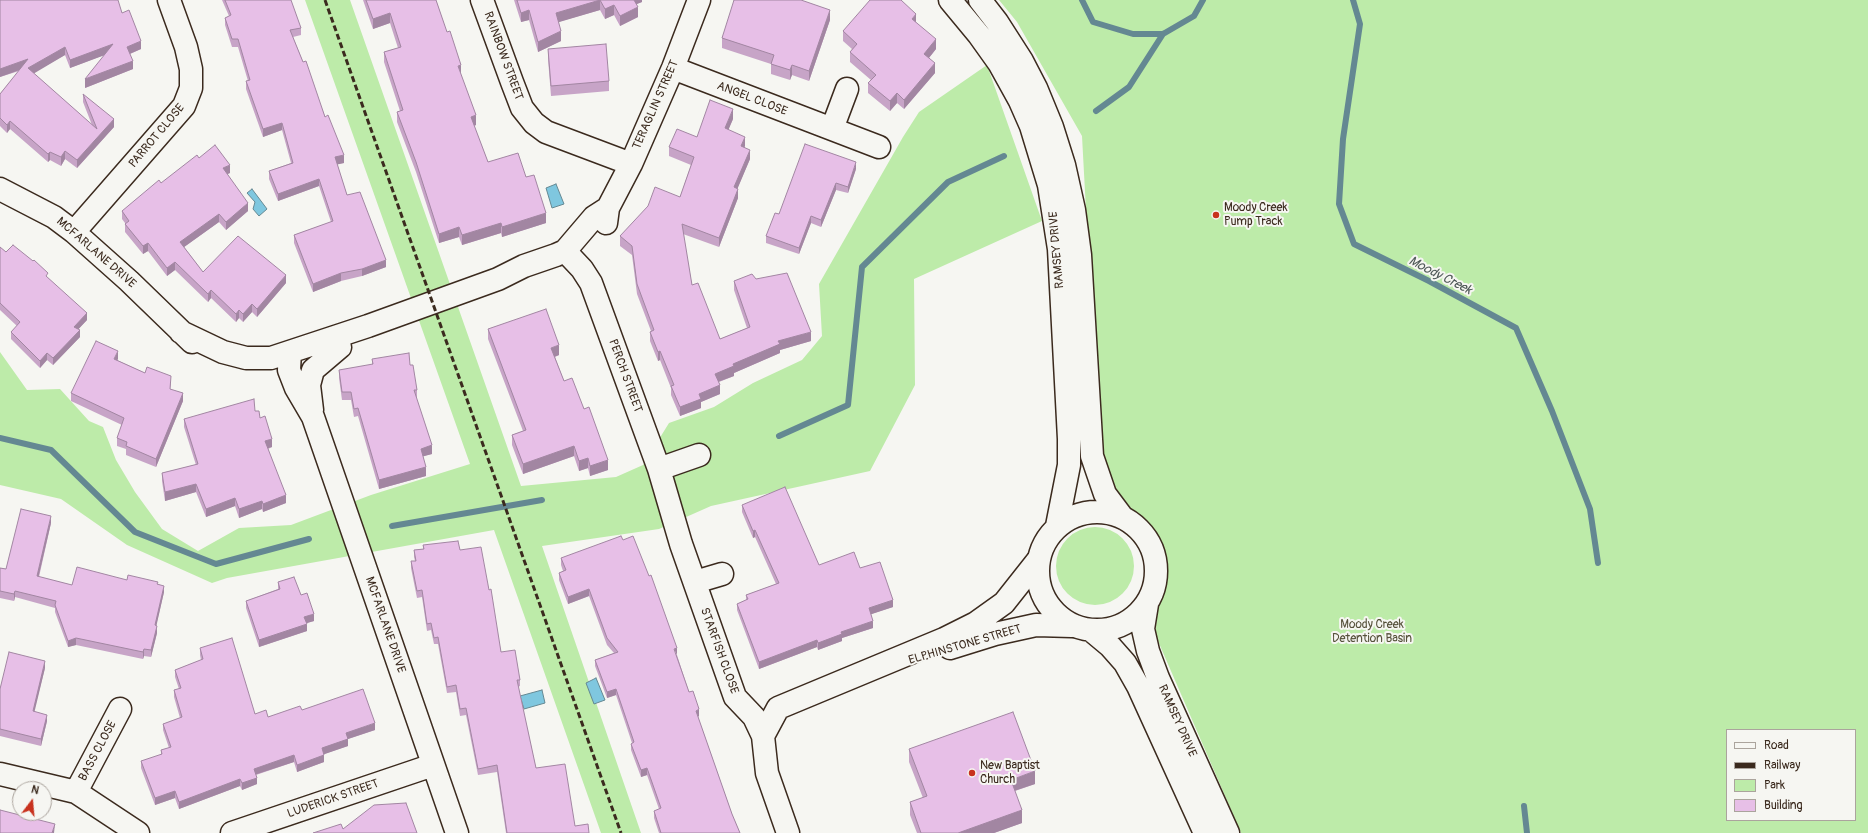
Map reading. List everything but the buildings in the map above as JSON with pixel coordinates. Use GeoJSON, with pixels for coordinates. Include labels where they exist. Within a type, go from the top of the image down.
{"type":"FeatureCollection","features":[{"type":"Feature","properties":{"kind":"street","name":"PARROT CLOSE"},"geometry":{"type":"LineString","coordinates":[[74,232],[184,106],[191,88],[191,69],[186,47],[169,0]]}},
{"type":"Feature","properties":{"kind":"street","name":"RAINBOW STREET"},"geometry":{"type":"LineString","coordinates":[[482,0],[522,108],[534,123],[546,132],[631,164]]}},
{"type":"Feature","properties":{"kind":"street","name":"TERAGLIN STREET"},"geometry":{"type":"LineString","coordinates":[[290,358],[368,326],[498,279],[528,279],[552,272],[569,255],[606,224],[608,208],[631,164],[673,68],[699,0]]}},
{"type":"Feature","properties":{"kind":"street","name":"RAMSEY DRIVE"},"geometry":{"type":"LineString","coordinates":[[950,0],[979,35],[999,63],[1020,101],[1033,133],[1049,185],[1059,249],[1070,465],[1057,526]]}},
{"type":"Feature","properties":{"kind":"street","name":"RAMSEY DRIVE"},"geometry":{"type":"LineString","coordinates":[[980,0],[997,22],[1022,61],[1036,88],[1052,127],[1064,164],[1074,210],[1080,255],[1092,456],[1097,475],[1105,494],[1123,518]]}},
{"type":"Feature","properties":{"kind":"street","name":"ANGEL CLOSE"},"geometry":{"type":"LineString","coordinates":[[673,68],[879,147]]}},
{"type":"Feature","properties":{"kind":"street"},"geometry":{"type":"LineString","coordinates":[[832,129],[847,89]]}},
{"type":"Feature","properties":{"kind":"street","name":"MCFARLANE DRIVE"},"geometry":{"type":"LineString","coordinates":[[0,189],[54,216],[74,232],[181,332],[208,346],[236,356],[256,359],[290,358],[289,370],[296,388],[313,417],[457,833]]}},
{"type":"Feature","properties":{"kind":"street","name":"PERCH STREET"},"geometry":{"type":"LineString","coordinates":[[569,255],[591,283],[659,469]]}},
{"type":"Feature","properties":{"kind":"street","name":"TERAGLIN STREET"},"geometry":{"type":"LineString","coordinates":[[290,358],[340,347],[368,326]]}},
{"type":"Feature","properties":{"kind":"street","name":"MCFARLANE DRIVE"},"geometry":{"type":"LineString","coordinates":[[313,417],[309,385],[313,370],[318,364],[340,347]]}},
{"type":"Feature","properties":{"kind":"street"},"geometry":{"type":"LineString","coordinates":[[659,469],[699,455]]}},
{"type":"Feature","properties":{"kind":"street","name":"STARFISH CLOSE"},"geometry":{"type":"LineString","coordinates":[[659,469],[695,582],[735,697],[754,717],[763,736]]}},
{"type":"Feature","properties":{"kind":"street"},"geometry":{"type":"LineString","coordinates":[[1089,512],[1106,512],[1123,518],[1140,530],[1151,546],[1156,566],[1155,586],[1147,604],[1136,616],[1123,625],[1108,630],[1082,628],[1056,615],[1044,599],[1038,580],[1038,560],[1044,542],[1057,526],[1072,517],[1089,512]]}},
{"type":"Feature","properties":{"kind":"street","name":"ELPHINSTONE STREET"},"geometry":{"type":"LineString","coordinates":[[745,707],[761,710],[778,708],[944,639],[976,623],[1004,603],[1038,560]]}},
{"type":"Feature","properties":{"kind":"street"},"geometry":{"type":"LineString","coordinates":[[695,582],[722,574]]}},
{"type":"Feature","properties":{"kind":"street","name":"RAMSEY DRIVE"},"geometry":{"type":"LineString","coordinates":[[1147,604],[1143,629],[1158,678],[1228,833]]}},
{"type":"Feature","properties":{"kind":"street","name":"ELPHINSTONE STREET"},"geometry":{"type":"LineString","coordinates":[[858,674],[1008,631],[1036,625],[1082,628]]}},
{"type":"Feature","properties":{"kind":"street","name":"RAMSEY DRIVE"},"geometry":{"type":"LineString","coordinates":[[1082,628],[1110,646],[1125,664],[1138,686],[1205,833]]}},
{"type":"Feature","properties":{"kind":"street"},"geometry":{"type":"LineString","coordinates":[[778,708],[763,736],[767,773],[788,833]]}},
{"type":"Feature","properties":{"kind":"street","name":"BASS CLOSE"},"geometry":{"type":"LineString","coordinates":[[76,792],[120,709]]}},
{"type":"Feature","properties":{"kind":"street","name":"LUDERICK STREET"},"geometry":{"type":"LineString","coordinates":[[232,833],[433,765]]}},
{"type":"Feature","properties":{"kind":"street"},"geometry":{"type":"LineString","coordinates":[[0,774],[76,792],[138,833]]}},
{"type":"Feature","properties":{"kind":"green space"},"geometry":{"type":"Polygon","coordinates":[[[305,0],[350,0],[521,486],[616,477],[643,465],[669,423],[714,407],[753,383],[802,360],[822,336],[819,284],[903,137],[919,112],[987,65],[1042,221],[914,279],[915,385],[870,471],[711,506],[659,529],[542,546],[641,833],[601,833],[494,530],[227,578],[212,583],[127,545],[61,499],[0,485],[0,352],[27,390],[60,389],[89,421],[103,427],[116,460],[135,492],[162,529],[198,551],[239,528],[291,525],[371,495],[470,464],[305,0]]]}},
{"type":"Feature","properties":{"kind":"green space","name":"Moody Creek Detention Basin"},"geometry":{"type":"Polygon","coordinates":[[[999,0],[1868,0],[1868,833],[1241,833],[1155,634],[1159,600],[1160,546],[1106,476],[1093,340],[1082,136],[1017,22],[999,0]]]}},
{"type":"Feature","properties":{"kind":"green space"},"geometry":{"type":"Polygon","coordinates":[[[1095,527],[1110,530],[1117,534],[1127,544],[1131,551],[1134,566],[1131,581],[1127,588],[1117,598],[1110,602],[1095,605],[1080,602],[1073,598],[1063,588],[1059,581],[1056,566],[1059,551],[1063,544],[1073,534],[1080,530],[1095,527]]]}},
{"type":"Feature","properties":{"kind":"water"},"geometry":{"type":"Polygon","coordinates":[[[556,184],[564,204],[552,208],[546,188],[556,184]]]}},
{"type":"Feature","properties":{"kind":"water"},"geometry":{"type":"Polygon","coordinates":[[[252,189],[267,209],[259,216],[253,209],[255,202],[247,193],[252,189]]]}},
{"type":"Feature","properties":{"kind":"water"},"geometry":{"type":"Polygon","coordinates":[[[596,678],[605,700],[594,704],[586,683],[596,678]]]}},
{"type":"Feature","properties":{"kind":"water"},"geometry":{"type":"Polygon","coordinates":[[[542,690],[545,703],[524,709],[520,696],[542,690]]]}},
{"type":"Feature","properties":{"kind":"waterway","name":"Moody Creek"},"geometry":{"type":"LineString","coordinates":[[1082,0],[1093,22],[1133,34],[1163,34],[1194,16],[1203,0]]}},
{"type":"Feature","properties":{"kind":"waterway","name":"Moody Creek"},"geometry":{"type":"LineString","coordinates":[[1353,0],[1360,24],[1343,139],[1339,204],[1354,244],[1429,281],[1516,328],[1552,411],[1590,509],[1598,563]]}},
{"type":"Feature","properties":{"kind":"waterway"},"geometry":{"type":"LineString","coordinates":[[1096,111],[1129,87],[1163,34]]}},
{"type":"Feature","properties":{"kind":"waterway"},"geometry":{"type":"LineString","coordinates":[[779,436],[848,405],[862,267],[948,182],[1004,156]]}},
{"type":"Feature","properties":{"kind":"waterway"},"geometry":{"type":"LineString","coordinates":[[0,438],[51,450],[135,532],[216,564],[309,539]]}},
{"type":"Feature","properties":{"kind":"waterway"},"geometry":{"type":"LineString","coordinates":[[392,526],[542,500]]}},
{"type":"Feature","properties":{"kind":"waterway","name":"Moody Creek"},"geometry":{"type":"LineString","coordinates":[[1524,806],[1527,833]]}},
{"type":"Feature","properties":{"kind":"railway"},"geometry":{"type":"LineString","coordinates":[[325,0],[621,833]]}},
{"type":"Feature","properties":{"kind":"place","name":"Moody Creek Pump Track"},"geometry":{"type":"Point","coordinates":[1216,215]}},
{"type":"Feature","properties":{"kind":"place","name":"New Baptist Church"},"geometry":{"type":"Point","coordinates":[972,773]}}]}
